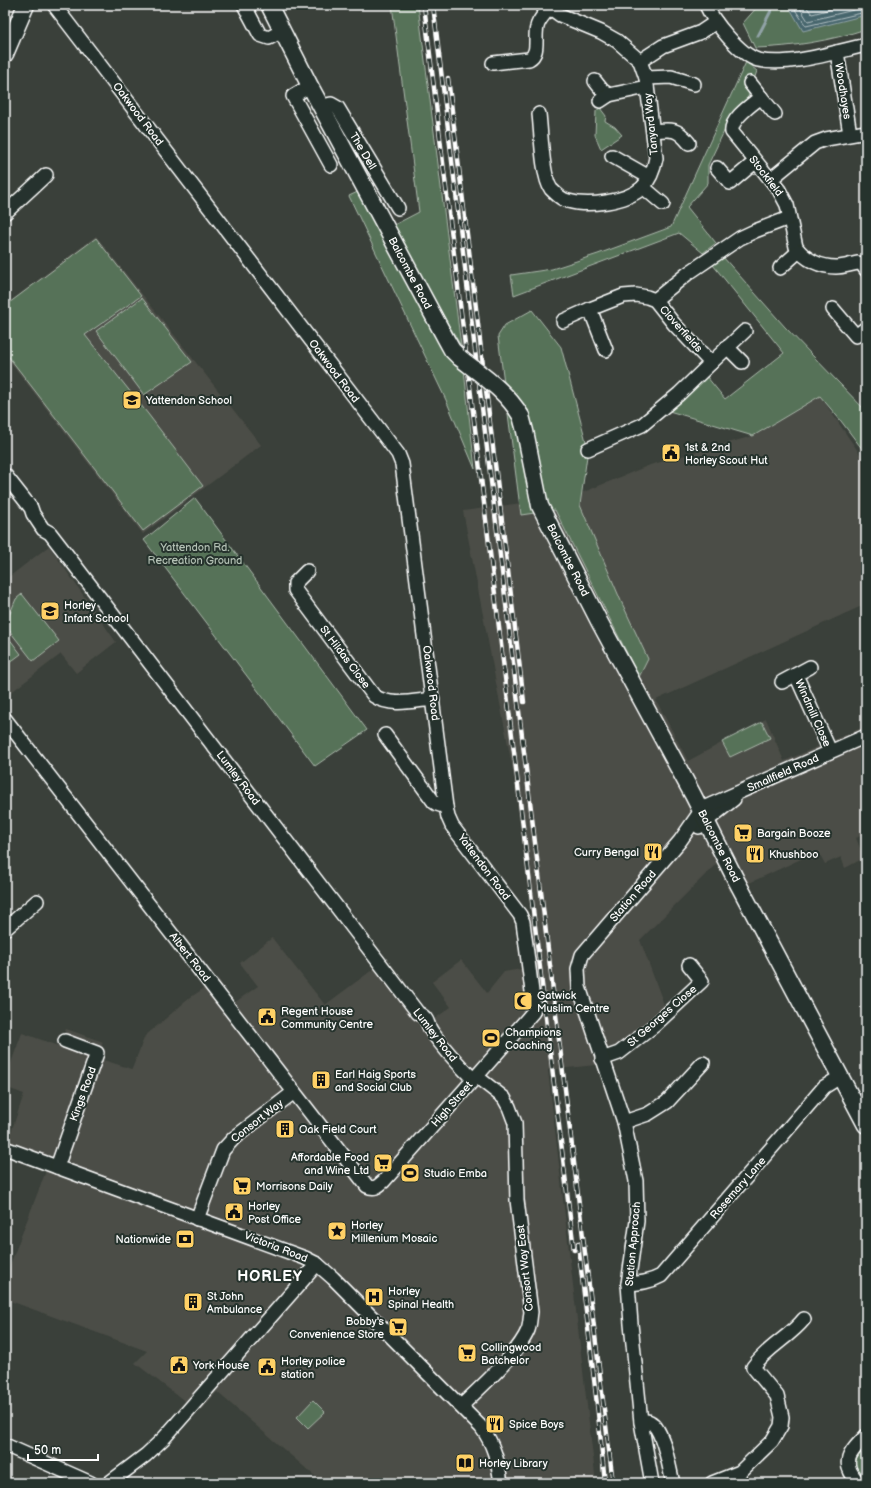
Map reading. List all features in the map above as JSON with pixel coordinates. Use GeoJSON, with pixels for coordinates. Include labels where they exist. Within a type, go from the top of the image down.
{"type":"FeatureCollection","features":[{"type":"Feature","properties":{"kind":"main road"},"geometry":{"type":"LineString","coordinates":[[5,54],[26,5]]}},
{"type":"Feature","properties":{"kind":"main road","name":"Balcombe Road"},"geometry":{"type":"LineString","coordinates":[[269,5],[310,86],[446,341],[460,358],[502,391],[521,416],[540,506],[607,636],[704,815],[736,880],[866,1125]]}},
{"type":"Feature","properties":{"kind":"street","name":"Oakwood Road"},"geometry":{"type":"LineString","coordinates":[[54,5],[398,454],[402,464],[446,807]]}},
{"type":"Feature","properties":{"kind":"street"},"geometry":{"type":"LineString","coordinates":[[244,5],[260,36],[269,38],[282,31]]}},
{"type":"Feature","properties":{"kind":"street"},"geometry":{"type":"LineString","coordinates":[[706,5],[716,22],[740,48],[758,60],[772,62],[797,60],[866,44]]}},
{"type":"Feature","properties":{"kind":"street"},"geometry":{"type":"LineString","coordinates":[[493,63],[529,59],[534,56],[536,53],[535,35],[537,25],[548,7],[569,19],[600,32],[616,41],[640,61],[663,46],[701,32],[716,22]]}},
{"type":"Feature","properties":{"kind":"street","name":"Woodhayes"},"geometry":{"type":"LineString","coordinates":[[771,178],[815,143],[850,134],[836,52]]}},
{"type":"Feature","properties":{"kind":"street","name":"Tanyard Way"},"geometry":{"type":"LineString","coordinates":[[640,61],[647,82],[656,158],[654,168],[646,182]]}},
{"type":"Feature","properties":{"kind":"street"},"geometry":{"type":"LineString","coordinates":[[595,81],[602,90],[604,98],[647,82],[671,77],[694,84]]}},
{"type":"Feature","properties":{"kind":"street"},"geometry":{"type":"LineString","coordinates":[[750,83],[775,114]]}},
{"type":"Feature","properties":{"kind":"street"},"geometry":{"type":"LineString","coordinates":[[310,86],[293,96],[331,165]]}},
{"type":"Feature","properties":{"kind":"street","name":"Stockfield"},"geometry":{"type":"LineString","coordinates":[[761,97],[734,121],[731,127],[732,132],[755,162],[771,178],[783,197],[796,246],[799,251]]}},
{"type":"Feature","properties":{"kind":"street","name":"The Dell"},"geometry":{"type":"LineString","coordinates":[[322,106],[331,104],[338,108],[398,208]]}},
{"type":"Feature","properties":{"kind":"street"},"geometry":{"type":"LineString","coordinates":[[539,114],[546,176],[551,188],[561,198],[579,204],[620,200],[629,197],[646,182]]}},
{"type":"Feature","properties":{"kind":"street"},"geometry":{"type":"LineString","coordinates":[[653,131],[677,131],[689,144]]}},
{"type":"Feature","properties":{"kind":"street"},"geometry":{"type":"LineString","coordinates":[[850,134],[866,132]]}},
{"type":"Feature","properties":{"kind":"street"},"geometry":{"type":"LineString","coordinates":[[612,156],[646,182],[663,204]]}},
{"type":"Feature","properties":{"kind":"street"},"geometry":{"type":"LineString","coordinates":[[717,168],[730,183],[755,162]]}},
{"type":"Feature","properties":{"kind":"street"},"geometry":{"type":"LineString","coordinates":[[5,214],[46,175]]}},
{"type":"Feature","properties":{"kind":"street","name":"Cloverfields"},"geometry":{"type":"LineString","coordinates":[[711,363],[674,324],[655,300],[687,274],[740,238],[789,218]]}},
{"type":"Feature","properties":{"kind":"street"},"geometry":{"type":"LineString","coordinates":[[780,268],[799,251],[810,260],[824,266],[838,267],[853,264],[864,267]]}},
{"type":"Feature","properties":{"kind":"street"},"geometry":{"type":"LineString","coordinates":[[563,321],[623,296],[636,295],[655,300]]}},
{"type":"Feature","properties":{"kind":"street"},"geometry":{"type":"LineString","coordinates":[[590,309],[606,350]]}},
{"type":"Feature","properties":{"kind":"street"},"geometry":{"type":"LineString","coordinates":[[833,309],[856,336],[866,328]]}},
{"type":"Feature","properties":{"kind":"street"},"geometry":{"type":"LineString","coordinates":[[588,448],[642,425],[678,394],[745,331]]}},
{"type":"Feature","properties":{"kind":"street"},"geometry":{"type":"LineString","coordinates":[[727,347],[742,362]]}},
{"type":"Feature","properties":{"kind":"street","name":"Lumley Road"},"geometry":{"type":"LineString","coordinates":[[5,475],[30,508],[43,529],[50,533],[418,1013],[423,1015],[430,1025],[430,1030],[455,1061],[475,1078]]}},
{"type":"Feature","properties":{"kind":"street","name":"St Hildas Close"},"geometry":{"type":"LineString","coordinates":[[307,571],[295,583],[295,590],[374,696],[380,700],[393,703],[433,699]]}},
{"type":"Feature","properties":{"kind":"street","name":"Windmill Close"},"geometry":{"type":"LineString","coordinates":[[782,682],[810,667]]}},
{"type":"Feature","properties":{"kind":"street","name":"Windmill Close"},"geometry":{"type":"LineString","coordinates":[[796,675],[830,752]]}},
{"type":"Feature","properties":{"kind":"street","name":"Albert Road"},"geometry":{"type":"LineString","coordinates":[[5,719],[367,1186],[377,1188]]}},
{"type":"Feature","properties":{"kind":"street"},"geometry":{"type":"LineString","coordinates":[[385,735],[434,802],[446,807]]}},
{"type":"Feature","properties":{"kind":"street","name":"Smallfield Road"},"geometry":{"type":"LineString","coordinates":[[704,815],[741,792],[866,736]]}},
{"type":"Feature","properties":{"kind":"street","name":"Yattendon Road"},"geometry":{"type":"LineString","coordinates":[[446,807],[452,826],[522,918],[534,1007],[533,1012],[527,1019]]}},
{"type":"Feature","properties":{"kind":"street","name":"Station Road"},"geometry":{"type":"LineString","coordinates":[[579,987],[578,969],[582,955],[680,841],[698,815],[704,815]]}},
{"type":"Feature","properties":{"kind":"street"},"geometry":{"type":"LineString","coordinates":[[5,929],[37,901]]}},
{"type":"Feature","properties":{"kind":"street","name":"St Georges Close"},"geometry":{"type":"LineString","coordinates":[[602,1059],[620,1053],[655,1025],[702,981],[689,965]]}},
{"type":"Feature","properties":{"kind":"street","name":"Station Approach"},"geometry":{"type":"LineString","coordinates":[[579,987],[624,1122],[636,1181],[637,1222],[628,1284],[641,1422],[652,1483]]}},
{"type":"Feature","properties":{"kind":"street","name":"High Street"},"geometry":{"type":"LineString","coordinates":[[377,1188],[527,1019]]}},
{"type":"Feature","properties":{"kind":"street","name":"Kings Road"},"geometry":{"type":"LineString","coordinates":[[57,1167],[99,1048],[65,1041]]}},
{"type":"Feature","properties":{"kind":"street"},"geometry":{"type":"LineString","coordinates":[[624,1122],[648,1114],[667,1102],[703,1063]]}},
{"type":"Feature","properties":{"kind":"street","name":"Rosemary Lane"},"geometry":{"type":"LineString","coordinates":[[628,1284],[643,1283],[661,1276],[821,1090],[840,1077]]}},
{"type":"Feature","properties":{"kind":"street","name":"Consort Way East"},"geometry":{"type":"LineString","coordinates":[[460,1406],[487,1381],[511,1355],[524,1338],[528,1329],[531,1312],[517,1200],[515,1123],[513,1115],[504,1098],[475,1078]]}},
{"type":"Feature","properties":{"kind":"street","name":"Consort Way"},"geometry":{"type":"LineString","coordinates":[[197,1219],[223,1150],[234,1138],[294,1092]]}},
{"type":"Feature","properties":{"kind":"street","name":"Victoria Road"},"geometry":{"type":"LineString","coordinates":[[5,1148],[306,1258],[317,1264],[333,1278],[487,1435],[492,1443],[500,1476]]}},
{"type":"Feature","properties":{"kind":"street"},"geometry":{"type":"LineString","coordinates":[[109,1483],[146,1455],[164,1438],[317,1264]]}},
{"type":"Feature","properties":{"kind":"street"},"geometry":{"type":"LineString","coordinates":[[712,1483],[740,1472],[772,1441],[781,1426],[782,1417],[776,1396],[753,1367],[758,1359],[798,1331],[804,1319]]}},
{"type":"Feature","properties":{"kind":"street"},"geometry":{"type":"LineString","coordinates":[[641,1422],[647,1420],[650,1422],[661,1437],[673,1483]]}},
{"type":"Feature","properties":{"kind":"street"},"geometry":{"type":"LineString","coordinates":[[859,1483],[853,1478],[848,1468],[848,1460],[851,1452],[866,1436]]}},
{"type":"Feature","properties":{"kind":"street"},"geometry":{"type":"LineString","coordinates":[[5,1445],[91,1483]]}},
{"type":"Feature","properties":{"kind":"street"},"geometry":{"type":"LineString","coordinates":[[492,1483],[500,1476]]}},
{"type":"Feature","properties":{"kind":"shaded area","name":"Yattendon School"},"geometry":{"type":"Polygon","coordinates":[[[96,236],[261,445],[143,534],[5,355],[5,305],[96,236]]]}},
{"type":"Feature","properties":{"kind":"shaded area"},"geometry":{"type":"Polygon","coordinates":[[[820,396],[866,463],[866,604],[656,700],[688,761],[766,719],[784,761],[866,726],[866,833],[856,838],[864,858],[845,868],[841,857],[825,864],[818,851],[730,892],[717,863],[640,940],[670,1021],[615,1063],[548,1070],[596,1483],[323,1483],[217,1392],[199,1412],[135,1363],[147,1351],[5,1299],[5,1278],[46,1171],[5,1157],[5,1150],[24,1094],[5,1087],[5,1079],[22,1033],[59,1046],[66,1029],[103,1042],[97,1058],[132,1069],[145,1036],[191,997],[218,979],[234,1003],[258,986],[240,963],[272,938],[325,1005],[387,959],[433,1020],[451,1007],[432,982],[461,960],[487,993],[504,972],[521,969],[516,922],[531,915],[514,776],[463,511],[574,496],[650,465],[753,436],[820,396]]]}},
{"type":"Feature","properties":{"kind":"shaded area","name":"Horley Infant School"},"geometry":{"type":"Polygon","coordinates":[[[49,546],[116,642],[76,673],[61,654],[5,697],[5,580],[49,546]]]}},
{"type":"Feature","properties":{"kind":"green space"},"geometry":{"type":"Polygon","coordinates":[[[392,5],[418,5],[461,346],[431,295],[394,225],[419,212],[392,5]]]}},
{"type":"Feature","properties":{"kind":"green space"},"geometry":{"type":"Polygon","coordinates":[[[759,5],[866,5],[866,29],[811,43],[755,48],[743,23],[759,5]]]}},
{"type":"Feature","properties":{"kind":"green space"},"geometry":{"type":"Polygon","coordinates":[[[746,62],[757,71],[747,100],[728,123],[708,165],[708,183],[687,207],[716,243],[703,253],[679,233],[514,295],[511,275],[552,269],[671,227],[746,62]]]}},
{"type":"Feature","properties":{"kind":"green space"},"geometry":{"type":"Polygon","coordinates":[[[600,108],[606,116],[605,121],[615,127],[622,135],[601,149],[595,135],[596,111],[600,108]]]}},
{"type":"Feature","properties":{"kind":"green space"},"geometry":{"type":"Polygon","coordinates":[[[362,190],[464,370],[475,469],[446,400],[349,196],[362,190]]]}},
{"type":"Feature","properties":{"kind":"green space","name":"Yattendon School"},"geometry":{"type":"Polygon","coordinates":[[[96,238],[141,296],[85,335],[203,486],[143,531],[5,352],[5,306],[96,238]]]}},
{"type":"Feature","properties":{"kind":"green space"},"geometry":{"type":"Polygon","coordinates":[[[723,257],[785,327],[866,411],[866,454],[820,396],[753,436],[669,411],[707,377],[725,399],[784,353],[713,265],[723,257]]]}},
{"type":"Feature","properties":{"kind":"green space"},"geometry":{"type":"Polygon","coordinates":[[[142,298],[192,362],[144,395],[96,331],[142,298]]]}},
{"type":"Feature","properties":{"kind":"green space"},"geometry":{"type":"Polygon","coordinates":[[[532,310],[561,347],[588,449],[580,505],[621,601],[648,659],[639,677],[555,510],[521,515],[498,336],[505,325],[532,310]]]}},
{"type":"Feature","properties":{"kind":"green space","name":"Yattendon Rd. Recreation Ground"},"geometry":{"type":"Polygon","coordinates":[[[195,498],[367,730],[315,766],[144,540],[195,498]]]}},
{"type":"Feature","properties":{"kind":"green space"},"geometry":{"type":"Polygon","coordinates":[[[22,594],[59,641],[33,661],[5,625],[16,599],[22,594]]]}},
{"type":"Feature","properties":{"kind":"green space"},"geometry":{"type":"Polygon","coordinates":[[[5,633],[21,654],[5,666],[5,633]]]}},
{"type":"Feature","properties":{"kind":"green space"},"geometry":{"type":"Polygon","coordinates":[[[762,722],[770,738],[730,757],[722,742],[762,722]]]}},
{"type":"Feature","properties":{"kind":"green space"},"geometry":{"type":"Polygon","coordinates":[[[313,1400],[325,1412],[308,1428],[297,1417],[313,1400]]]}},
{"type":"Feature","properties":{"kind":"green space"},"geometry":{"type":"Polygon","coordinates":[[[866,1442],[866,1483],[854,1471],[855,1455],[866,1442]]]}},
{"type":"Feature","properties":{"kind":"water"},"geometry":{"type":"Polygon","coordinates":[[[788,5],[866,5],[866,15],[803,31],[788,5]]]}},
{"type":"Feature","properties":{"kind":"waterway"},"geometry":{"type":"LineString","coordinates":[[758,36],[774,5]]}},
{"type":"Feature","properties":{"kind":"railway"},"geometry":{"type":"LineString","coordinates":[[424,5],[574,1250]]}},
{"type":"Feature","properties":{"kind":"railway"},"geometry":{"type":"LineString","coordinates":[[433,5],[613,1483]]}},
{"type":"Feature","properties":{"kind":"railway"},"geometry":{"type":"LineString","coordinates":[[448,78],[524,702]]}},
{"type":"Feature","properties":{"kind":"railway"},"geometry":{"type":"LineString","coordinates":[[578,1243],[605,1483]]}},
{"type":"Feature","properties":{"kind":"place","name":"Yattendon School"},"geometry":{"type":"Point","coordinates":[132,400]}},
{"type":"Feature","properties":{"kind":"place","name":"1st & 2nd Horley Scout Hut"},"geometry":{"type":"Point","coordinates":[671,453]}},
{"type":"Feature","properties":{"kind":"place","name":"Horley Infant School"},"geometry":{"type":"Point","coordinates":[50,611]}},
{"type":"Feature","properties":{"kind":"place","name":"Bargain Booze"},"geometry":{"type":"Point","coordinates":[743,833]}},
{"type":"Feature","properties":{"kind":"place","name":"Curry Bengal"},"geometry":{"type":"Point","coordinates":[653,852]}},
{"type":"Feature","properties":{"kind":"place","name":"Khushboo"},"geometry":{"type":"Point","coordinates":[755,854]}},
{"type":"Feature","properties":{"kind":"place","name":"Gatwick Muslim Centre"},"geometry":{"type":"Point","coordinates":[523,1001]}},
{"type":"Feature","properties":{"kind":"place","name":"Regent House Community Centre"},"geometry":{"type":"Point","coordinates":[267,1017]}},
{"type":"Feature","properties":{"kind":"place","name":"Champions Coaching"},"geometry":{"type":"Point","coordinates":[491,1038]}},
{"type":"Feature","properties":{"kind":"place","name":"Earl Haig Sports and Social Club"},"geometry":{"type":"Point","coordinates":[321,1080]}},
{"type":"Feature","properties":{"kind":"place","name":"Oak Field Court"},"geometry":{"type":"Point","coordinates":[285,1129]}},
{"type":"Feature","properties":{"kind":"place","name":"Affordable Food and Wine Ltd"},"geometry":{"type":"Point","coordinates":[383,1163]}},
{"type":"Feature","properties":{"kind":"place","name":"Studio Emba"},"geometry":{"type":"Point","coordinates":[410,1173]}},
{"type":"Feature","properties":{"kind":"place","name":"Morrisons Daily"},"geometry":{"type":"Point","coordinates":[242,1186]}},
{"type":"Feature","properties":{"kind":"place","name":"Horley Post Office"},"geometry":{"type":"Point","coordinates":[234,1212]}},
{"type":"Feature","properties":{"kind":"place","name":"Horley Millenium Mosaic"},"geometry":{"type":"Point","coordinates":[337,1231]}},
{"type":"Feature","properties":{"kind":"place","name":"Nationwide"},"geometry":{"type":"Point","coordinates":[185,1239]}},
{"type":"Feature","properties":{"kind":"place","name":"Horley Spinal Health"},"geometry":{"type":"Point","coordinates":[374,1297]}},
{"type":"Feature","properties":{"kind":"place","name":"St John Ambulance"},"geometry":{"type":"Point","coordinates":[193,1302]}},
{"type":"Feature","properties":{"kind":"place","name":"Bobby's Convenience Store"},"geometry":{"type":"Point","coordinates":[398,1327]}},
{"type":"Feature","properties":{"kind":"place","name":"Collingwood Batchelor"},"geometry":{"type":"Point","coordinates":[467,1353]}},
{"type":"Feature","properties":{"kind":"place","name":"York House"},"geometry":{"type":"Point","coordinates":[179,1365]}},
{"type":"Feature","properties":{"kind":"place","name":"Horley police station"},"geometry":{"type":"Point","coordinates":[267,1367]}},
{"type":"Feature","properties":{"kind":"place","name":"Spice Boys"},"geometry":{"type":"Point","coordinates":[495,1424]}},
{"type":"Feature","properties":{"kind":"place","name":"Horley Library"},"geometry":{"type":"Point","coordinates":[465,1463]}},
{"type":"Feature","properties":{"kind":"district","name":"HORLEY"},"geometry":{"type":"Point","coordinates":[270,1276]}}]}
